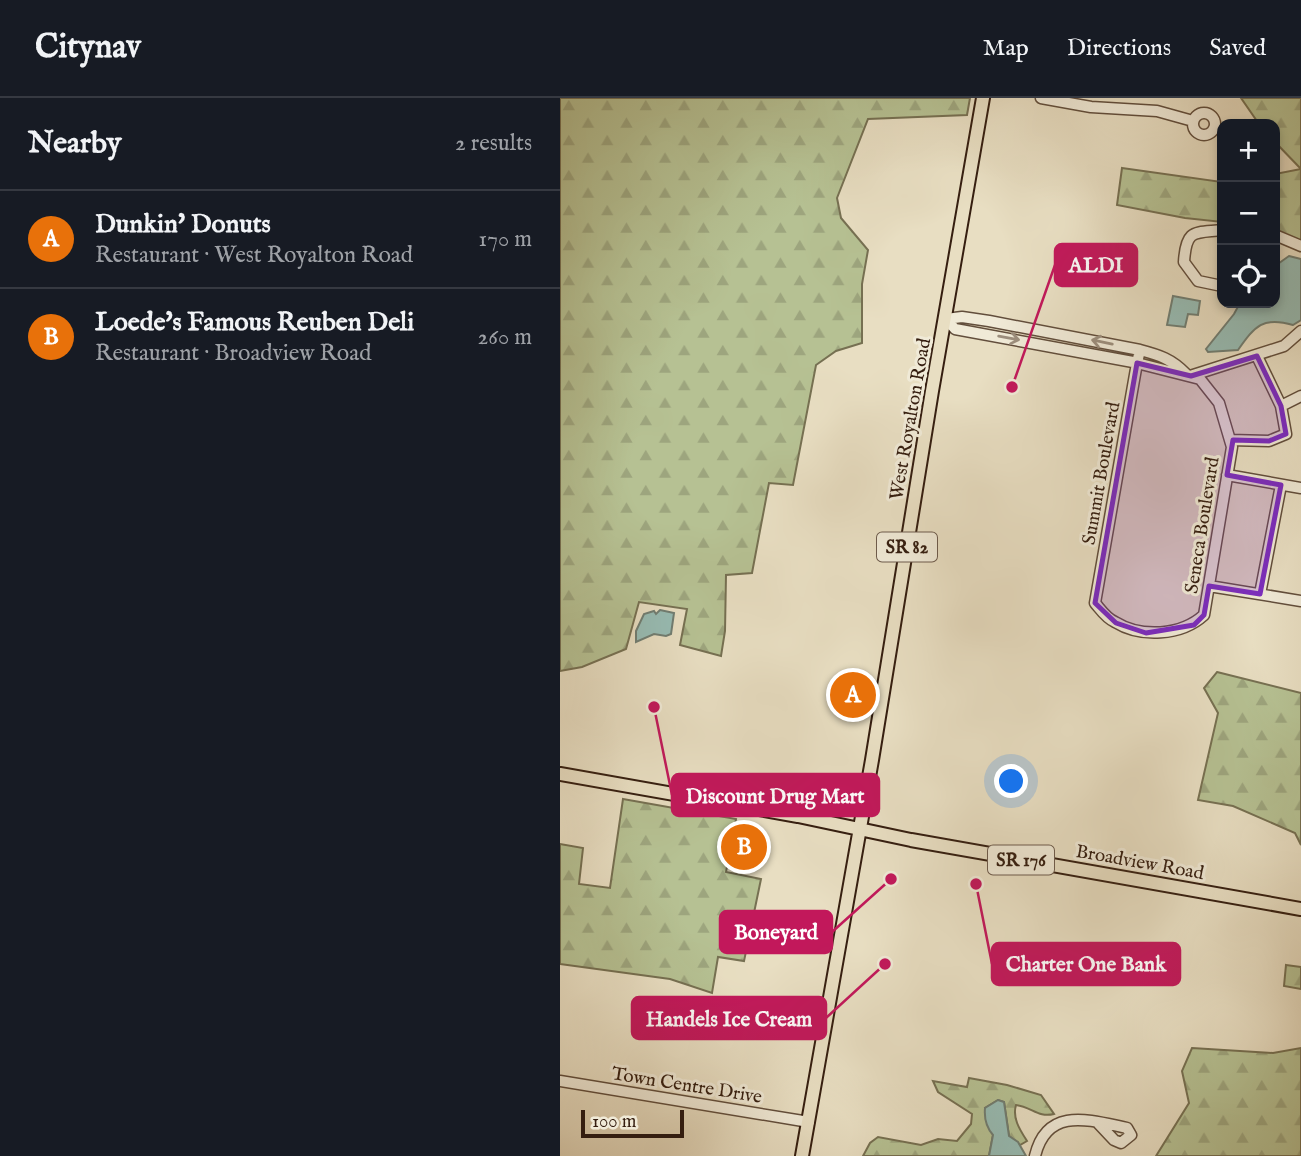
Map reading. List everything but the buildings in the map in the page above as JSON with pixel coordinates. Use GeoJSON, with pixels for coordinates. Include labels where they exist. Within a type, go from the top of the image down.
{"type":"FeatureCollection","features":[{"type":"Feature","properties":{"kind":"main road","name":"West Royalton Road"},"geometry":{"type":"LineString","coordinates":[[859,829],[983,98]]}},
{"type":"Feature","properties":{"kind":"main road","name":"Broadview Road"},"geometry":{"type":"LineString","coordinates":[[560,774],[775,811],[859,829],[1301,909]]}},
{"type":"Feature","properties":{"kind":"main road","name":"SR 82"},"geometry":{"type":"LineString","coordinates":[[802,1156],[859,829]]}},
{"type":"Feature","properties":{"kind":"street"},"geometry":{"type":"LineString","coordinates":[[1041,98],[1096,108],[1157,111],[1193,121]]}},
{"type":"Feature","properties":{"kind":"street"},"geometry":{"type":"LineString","coordinates":[[1217,230],[1201,230],[1195,233],[1188,240],[1184,262],[1198,281],[1217,285]]}},
{"type":"Feature","properties":{"kind":"street"},"geometry":{"type":"LineString","coordinates":[[1280,236],[1301,246]]}},
{"type":"Feature","properties":{"kind":"street","name":"Seneca Boulevard"},"geometry":{"type":"LineString","coordinates":[[946,319],[962,317],[989,321],[1140,350],[1164,356],[1188,375]]}},
{"type":"Feature","properties":{"kind":"street","name":"Seneca Boulevard"},"geometry":{"type":"LineString","coordinates":[[946,319],[955,329],[1064,348],[1200,379],[1219,403],[1232,447],[1204,615]]}},
{"type":"Feature","properties":{"kind":"street"},"geometry":{"type":"LineString","coordinates":[[1188,375],[1284,346],[1301,331]]}},
{"type":"Feature","properties":{"kind":"street","name":"Summit Boulevard"},"geometry":{"type":"LineString","coordinates":[[1140,350],[1095,603],[1116,623],[1146,633],[1177,630],[1194,625],[1204,615]]}},
{"type":"Feature","properties":{"kind":"street"},"geometry":{"type":"LineString","coordinates":[[1230,440],[1269,441],[1286,434],[1281,406],[1257,356]]}},
{"type":"Feature","properties":{"kind":"street"},"geometry":{"type":"LineString","coordinates":[[1281,406],[1301,396]]}},
{"type":"Feature","properties":{"kind":"street"},"geometry":{"type":"LineString","coordinates":[[1227,475],[1301,488]]}},
{"type":"Feature","properties":{"kind":"street"},"geometry":{"type":"LineString","coordinates":[[1260,594],[1282,485]]}},
{"type":"Feature","properties":{"kind":"street"},"geometry":{"type":"LineString","coordinates":[[1209,586],[1301,601]]}},
{"type":"Feature","properties":{"kind":"street","name":"Town Centre Drive"},"geometry":{"type":"LineString","coordinates":[[560,1081],[809,1122]]}},
{"type":"Feature","properties":{"kind":"street"},"geometry":{"type":"LineString","coordinates":[[1035,1156],[1042,1137],[1052,1125],[1067,1119],[1098,1123]]}},
{"type":"Feature","properties":{"kind":"highlighted area"},"geometry":{"type":"Polygon","coordinates":[[[1257,356],[1281,406],[1286,434],[1269,441],[1233,440],[1227,475],[1281,485],[1260,594],[1209,586],[1204,615],[1194,625],[1146,633],[1116,623],[1095,603],[1137,363],[1191,376],[1257,356]]]}},
{"type":"Feature","properties":{"kind":"green space"},"geometry":{"type":"Polygon","coordinates":[[[560,98],[970,98],[967,115],[868,119],[837,198],[841,218],[868,250],[862,284],[862,343],[836,351],[816,365],[793,485],[769,483],[752,573],[726,575],[725,631],[721,656],[680,645],[687,609],[639,602],[626,649],[582,667],[560,671],[560,98]]]}},
{"type":"Feature","properties":{"kind":"green space"},"geometry":{"type":"Polygon","coordinates":[[[1241,98],[1301,98],[1301,169],[1280,147],[1280,119],[1256,119],[1241,98]]]}},
{"type":"Feature","properties":{"kind":"green space"},"geometry":{"type":"Polygon","coordinates":[[[1122,168],[1217,181],[1217,221],[1117,205],[1122,168]]]}},
{"type":"Feature","properties":{"kind":"green space"},"geometry":{"type":"Polygon","coordinates":[[[1301,169],[1301,244],[1280,234],[1280,173],[1301,169]]]}},
{"type":"Feature","properties":{"kind":"green space"},"geometry":{"type":"Polygon","coordinates":[[[1217,672],[1301,693],[1301,845],[1295,833],[1233,806],[1198,800],[1218,713],[1204,688],[1217,672]]]}},
{"type":"Feature","properties":{"kind":"green space"},"geometry":{"type":"Polygon","coordinates":[[[623,799],[736,819],[726,872],[761,879],[744,961],[718,957],[712,993],[670,979],[560,964],[560,844],[583,848],[579,884],[610,888],[623,799]]]}},
{"type":"Feature","properties":{"kind":"green space"},"geometry":{"type":"Polygon","coordinates":[[[1286,965],[1301,967],[1301,989],[1284,986],[1286,965]]]}},
{"type":"Feature","properties":{"kind":"green space"},"geometry":{"type":"Polygon","coordinates":[[[1192,1048],[1273,1053],[1301,1048],[1301,1156],[1156,1156],[1189,1103],[1182,1071],[1192,1048]]]}},
{"type":"Feature","properties":{"kind":"green space"},"geometry":{"type":"Polygon","coordinates":[[[969,1078],[1041,1095],[1054,1114],[1044,1115],[1016,1105],[1016,1119],[1027,1141],[1020,1145],[1009,1136],[1004,1102],[998,1100],[985,1108],[993,1135],[989,1156],[863,1156],[870,1143],[878,1137],[921,1145],[938,1139],[957,1141],[971,1124],[972,1114],[938,1092],[933,1081],[967,1087],[969,1078]]]}},
{"type":"Feature","properties":{"kind":"water"},"geometry":{"type":"Polygon","coordinates":[[[1289,256],[1301,259],[1301,320],[1293,325],[1274,322],[1261,325],[1238,350],[1208,352],[1206,349],[1237,308],[1280,308],[1280,262],[1289,256]]]}},
{"type":"Feature","properties":{"kind":"water"},"geometry":{"type":"Polygon","coordinates":[[[1173,296],[1200,301],[1198,315],[1188,314],[1185,327],[1167,325],[1173,296]]]}},
{"type":"Feature","properties":{"kind":"water"},"geometry":{"type":"Polygon","coordinates":[[[660,610],[674,613],[671,634],[654,634],[636,642],[636,631],[644,614],[654,611],[656,614],[660,610]]]}},
{"type":"Feature","properties":{"kind":"water"},"geometry":{"type":"Polygon","coordinates":[[[998,1100],[1004,1102],[1009,1136],[1018,1142],[1026,1156],[989,1156],[993,1135],[986,1123],[985,1108],[998,1100]]]}},
{"type":"Feature","properties":{"kind":"place","name":"ALDI"},"geometry":{"type":"Point","coordinates":[1012,387]}},
{"type":"Feature","properties":{"kind":"place","name":"Dunkin' Donuts"},"geometry":{"type":"Point","coordinates":[853,695]}},
{"type":"Feature","properties":{"kind":"place","name":"Discount Drug Mart"},"geometry":{"type":"Point","coordinates":[654,707]}},
{"type":"Feature","properties":{"kind":"place","name":"Loede's Famous Reuben Deli"},"geometry":{"type":"Point","coordinates":[744,847]}},
{"type":"Feature","properties":{"kind":"place","name":"Boneyard"},"geometry":{"type":"Point","coordinates":[891,879]}},
{"type":"Feature","properties":{"kind":"place","name":"Charter One Bank"},"geometry":{"type":"Point","coordinates":[976,884]}},
{"type":"Feature","properties":{"kind":"place","name":"Handels Ice Cream"},"geometry":{"type":"Point","coordinates":[885,964]}}]}
